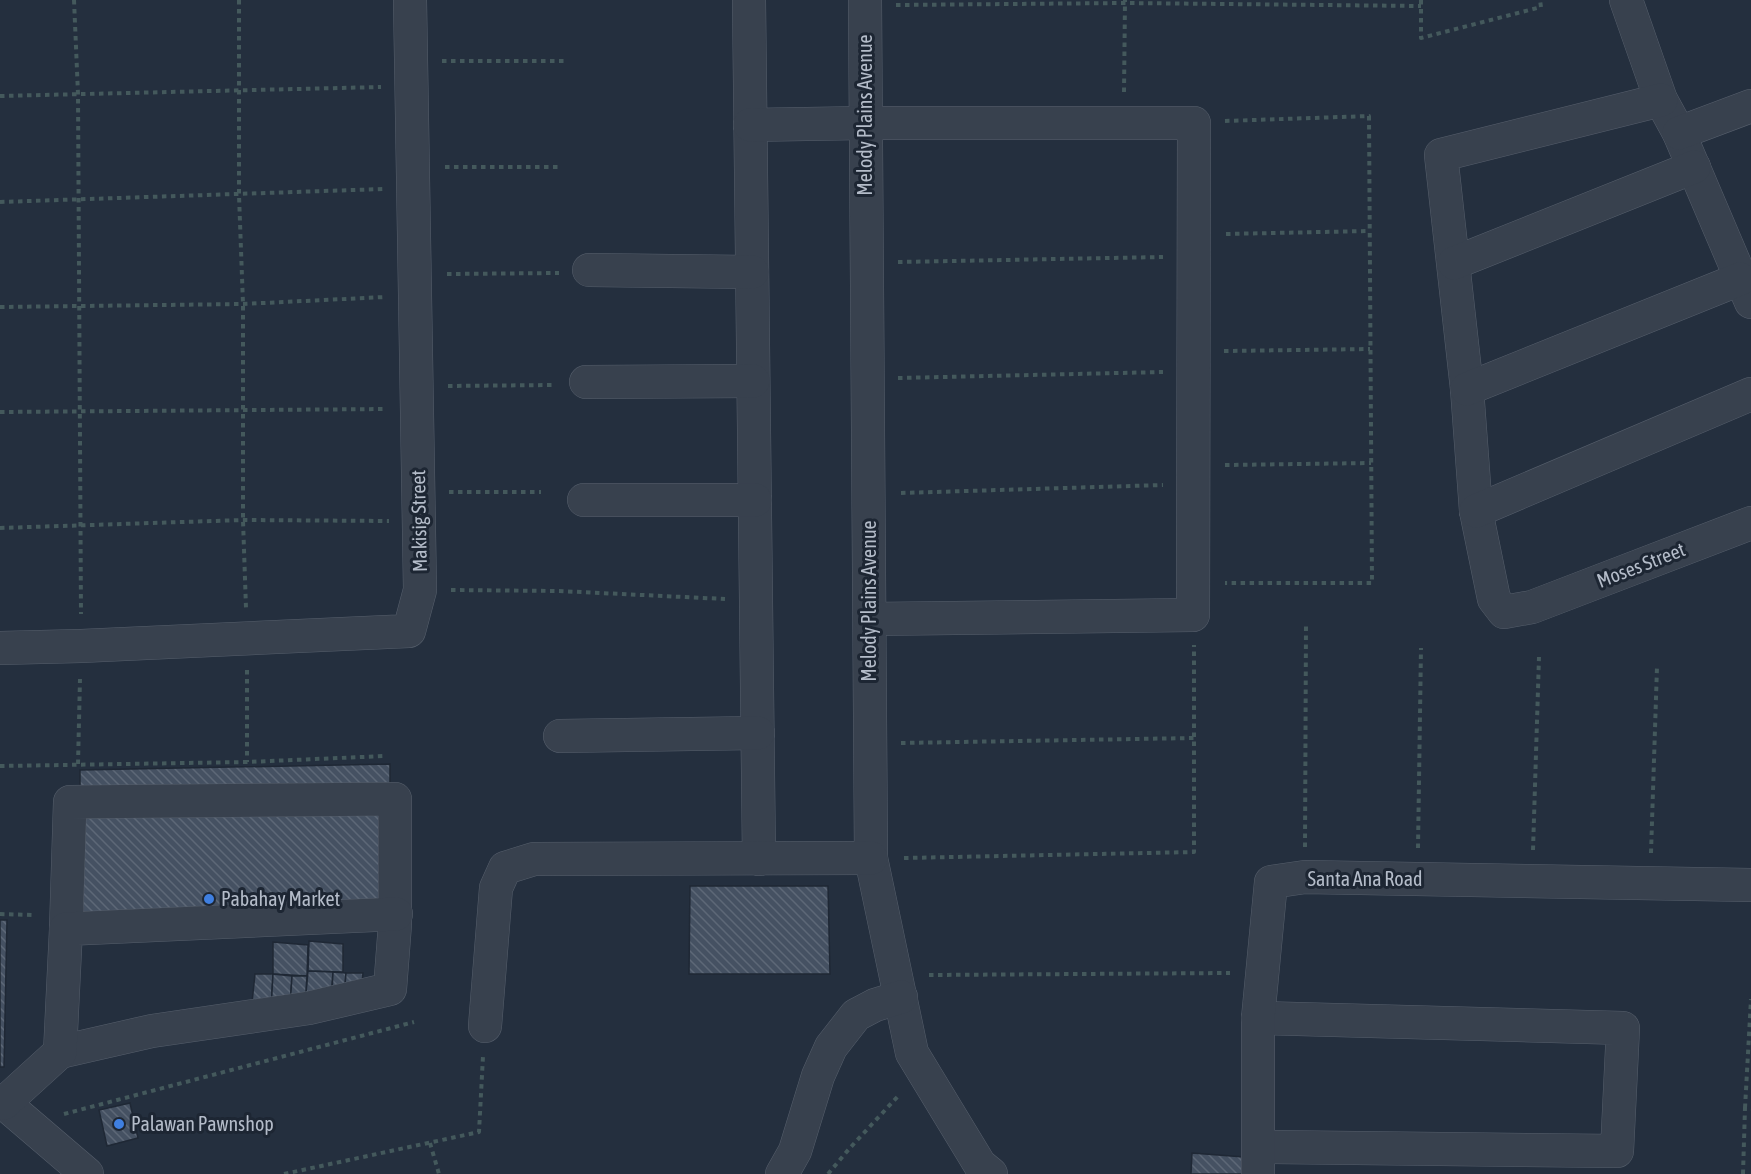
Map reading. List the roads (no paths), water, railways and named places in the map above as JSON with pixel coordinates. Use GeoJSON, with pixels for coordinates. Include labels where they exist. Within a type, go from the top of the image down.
{"type":"FeatureCollection","features":[{"type":"Feature","properties":{"kind":"street","name":"Makisig Street"},"geometry":{"type":"LineString","coordinates":[[0,648],[409,631],[420,590],[410,0]]}},
{"type":"Feature","properties":{"kind":"street"},"geometry":{"type":"LineString","coordinates":[[749,0],[759,859]]}},
{"type":"Feature","properties":{"kind":"street"},"geometry":{"type":"LineString","coordinates":[[1467,389],[1745,291],[1694,167],[1661,100],[1626,0]]}},
{"type":"Feature","properties":{"kind":"street","name":"Melody Plains Avenue"},"geometry":{"type":"LineString","coordinates":[[865,2],[871,858],[912,1053],[980,1164],[991,1174]]}},
{"type":"Feature","properties":{"kind":"street"},"geometry":{"type":"LineString","coordinates":[[1661,100],[1441,155],[1467,389],[1476,511],[1751,394]]}},
{"type":"Feature","properties":{"kind":"street"},"geometry":{"type":"LineString","coordinates":[[1679,133],[1751,106]]}},
{"type":"Feature","properties":{"kind":"street"},"geometry":{"type":"LineString","coordinates":[[750,125],[1194,123],[1193,599],[870,619]]}},
{"type":"Feature","properties":{"kind":"street"},"geometry":{"type":"LineString","coordinates":[[1454,263],[1694,167]]}},
{"type":"Feature","properties":{"kind":"street"},"geometry":{"type":"LineString","coordinates":[[576,272],[752,272]]}},
{"type":"Feature","properties":{"kind":"street"},"geometry":{"type":"LineString","coordinates":[[586,382],[753,381]]}},
{"type":"Feature","properties":{"kind":"street"},"geometry":{"type":"LineString","coordinates":[[584,500],[755,501]]}},
{"type":"Feature","properties":{"kind":"street","name":"Moses Street"},"geometry":{"type":"LineString","coordinates":[[1476,511],[1494,598],[1504,612],[1532,607],[1751,523]]}},
{"type":"Feature","properties":{"kind":"street"},"geometry":{"type":"LineString","coordinates":[[560,736],[758,733]]}},
{"type":"Feature","properties":{"kind":"street"},"geometry":{"type":"LineString","coordinates":[[60,1052],[70,802],[395,799],[396,914],[390,989],[309,1008],[152,1031],[60,1052],[11,1109],[87,1174]]}},
{"type":"Feature","properties":{"kind":"street"},"geometry":{"type":"LineString","coordinates":[[484,1026],[496,888],[505,868],[534,859],[871,858]]}},
{"type":"Feature","properties":{"kind":"street","name":"Santa Ana Road"},"geometry":{"type":"LineString","coordinates":[[1258,1160],[1258,1018],[1271,882],[1305,877],[1751,885]]}},
{"type":"Feature","properties":{"kind":"street"},"geometry":{"type":"LineString","coordinates":[[66,929],[396,914]]}},
{"type":"Feature","properties":{"kind":"street"},"geometry":{"type":"LineString","coordinates":[[782,1174],[795,1150],[818,1076],[831,1047],[856,1015],[875,1005],[898,986]]}},
{"type":"Feature","properties":{"kind":"street"},"geometry":{"type":"LineString","coordinates":[[1258,1018],[1623,1028],[1617,1151],[1258,1160]]}},
{"type":"Feature","properties":{"kind":"place","name":"Pabahay Market"},"geometry":{"type":"Point","coordinates":[209,899]}},
{"type":"Feature","properties":{"kind":"place","name":"Palawan Pawnshop"},"geometry":{"type":"Point","coordinates":[119,1124]}}]}
